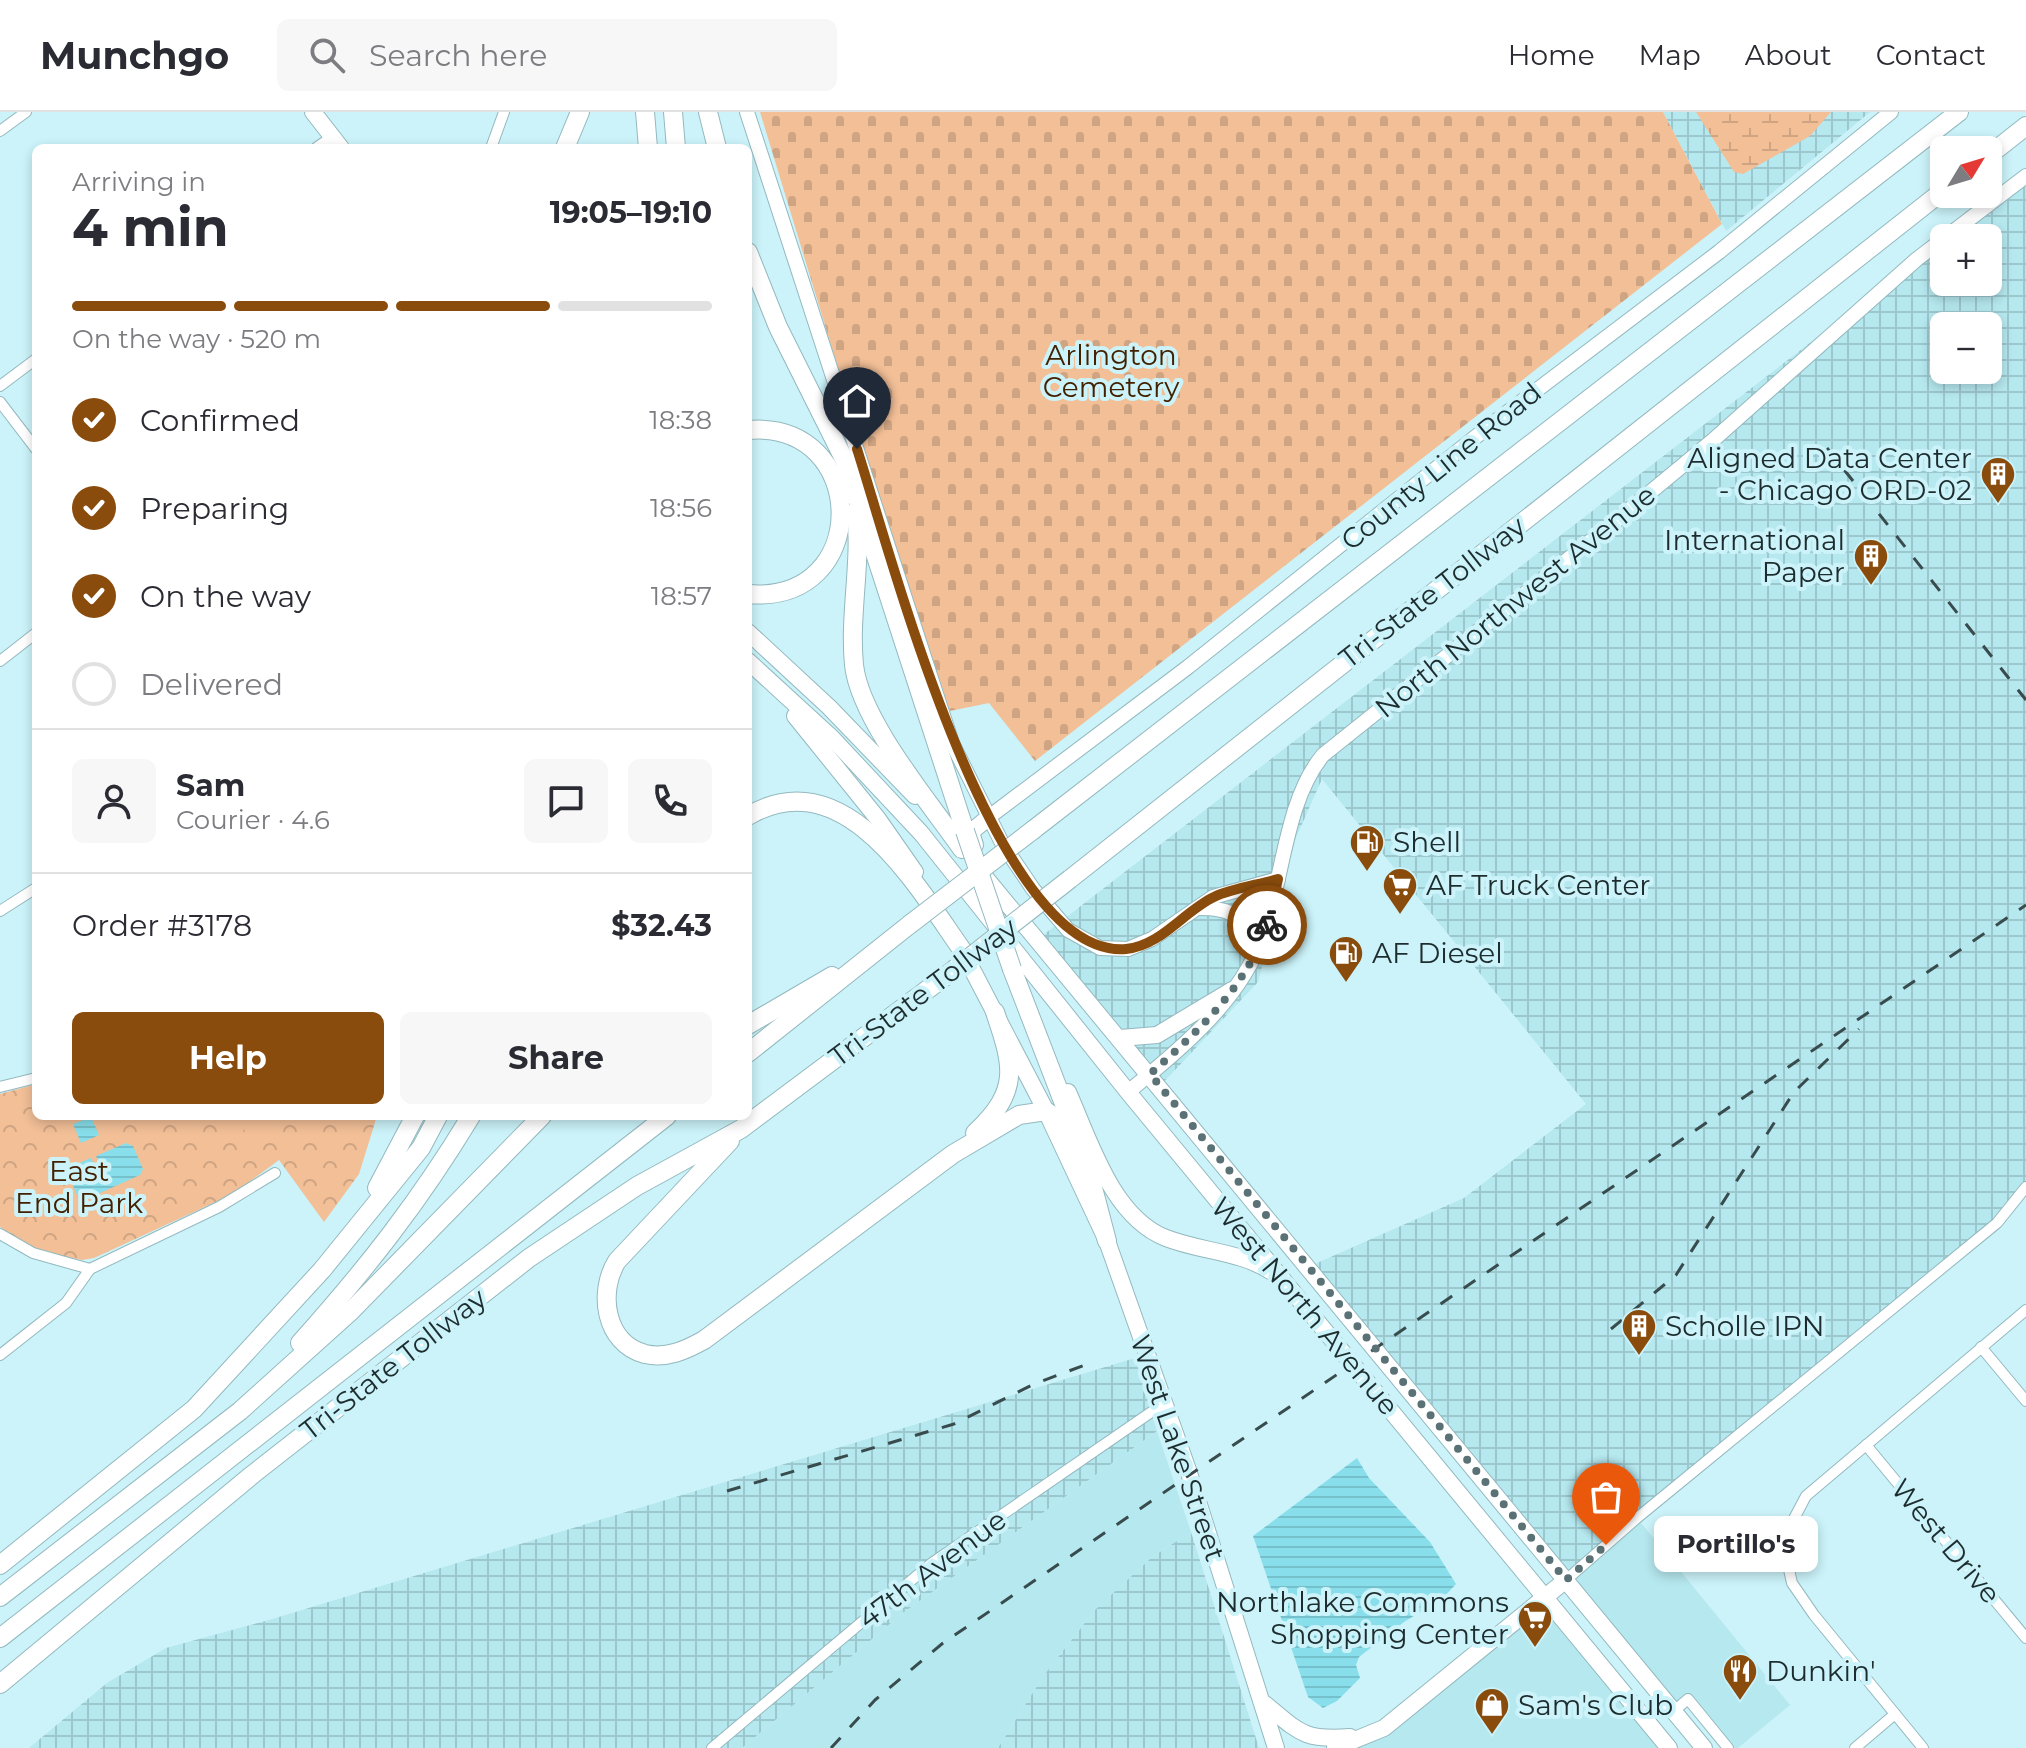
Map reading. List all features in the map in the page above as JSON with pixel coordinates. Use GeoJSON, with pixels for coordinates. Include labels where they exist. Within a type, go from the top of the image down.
{"type":"FeatureCollection","features":[{"type":"Feature","properties":{"kind":"highway"},"geometry":{"type":"LineString","coordinates":[[567,144],[580,112]]}},
{"type":"Feature","properties":{"kind":"highway"},"geometry":{"type":"LineString","coordinates":[[645,112],[648,144]]}},
{"type":"Feature","properties":{"kind":"highway"},"geometry":{"type":"LineString","coordinates":[[673,112],[676,144]]}},
{"type":"Feature","properties":{"kind":"highway"},"geometry":{"type":"LineString","coordinates":[[708,112],[716,144]]}},
{"type":"Feature","properties":{"kind":"highway","name":"Tri-State Tollway"},"geometry":{"type":"LineString","coordinates":[[752,1050],[1959,112]]}},
{"type":"Feature","properties":{"kind":"highway"},"geometry":{"type":"LineString","coordinates":[[2002,145],[2026,126]]}},
{"type":"Feature","properties":{"kind":"highway","name":"Tri-State Tollway"},"geometry":{"type":"LineString","coordinates":[[0,1684],[97,1601],[382,1371],[529,1258],[637,1186],[741,1129],[951,972],[1930,201]]}},
{"type":"Feature","properties":{"kind":"highway"},"geometry":{"type":"LineString","coordinates":[[752,262],[778,327],[845,461],[967,842],[1077,1140],[1107,1241]]}},
{"type":"Feature","properties":{"kind":"highway"},"geometry":{"type":"LineString","coordinates":[[752,430],[786,434],[813,449],[836,479],[842,516],[832,552],[813,576],[783,593],[752,594]]}},
{"type":"Feature","properties":{"kind":"highway"},"geometry":{"type":"LineString","coordinates":[[845,461],[859,533],[853,648],[859,688],[886,737],[967,842]]}},
{"type":"Feature","properties":{"kind":"highway"},"geometry":{"type":"LineString","coordinates":[[752,815],[782,804],[801,804],[854,820],[886,847],[965,954]]}},
{"type":"Feature","properties":{"kind":"highway"},"geometry":{"type":"LineString","coordinates":[[752,1023],[876,952]]}},
{"type":"Feature","properties":{"kind":"highway"},"geometry":{"type":"LineString","coordinates":[[953,1154],[996,1110],[1011,1082],[1010,1062],[995,1012]]}},
{"type":"Feature","properties":{"kind":"highway"},"geometry":{"type":"LineString","coordinates":[[741,1129],[617,1261],[608,1275],[605,1303],[610,1319],[619,1335],[643,1353],[681,1352],[704,1340],[953,1154],[1019,1115],[1046,1111],[1066,1125],[1077,1140]]}},
{"type":"Feature","properties":{"kind":"highway"},"geometry":{"type":"LineString","coordinates":[[352,1233],[413,1120]]}},
{"type":"Feature","properties":{"kind":"highway"},"geometry":{"type":"LineString","coordinates":[[0,1565],[194,1409],[352,1233],[421,1148],[436,1120]]}},
{"type":"Feature","properties":{"kind":"highway"},"geometry":{"type":"LineString","coordinates":[[240,1411],[364,1271],[427,1190],[469,1120]]}},
{"type":"Feature","properties":{"kind":"highway"},"geometry":{"type":"LineString","coordinates":[[0,1597],[240,1411],[351,1311],[538,1120]]}},
{"type":"Feature","properties":{"kind":"highway","name":"Tri-State Tollway"},"geometry":{"type":"LineString","coordinates":[[0,1638],[662,1120]]}},
{"type":"Feature","properties":{"kind":"main road"},"geometry":{"type":"LineString","coordinates":[[313,112],[339,144]]}},
{"type":"Feature","properties":{"kind":"main road","name":"West North Avenue"},"geometry":{"type":"LineString","coordinates":[[752,636],[967,842],[1120,1038],[1704,1748]]}},
{"type":"Feature","properties":{"kind":"main road","name":"West North Avenue"},"geometry":{"type":"LineString","coordinates":[[752,667],[877,784],[944,862],[1128,1092],[1669,1748]]}},
{"type":"Feature","properties":{"kind":"main road","name":"West Lake Street"},"geometry":{"type":"LineString","coordinates":[[752,668],[878,819],[965,954],[1046,1111],[1107,1241],[1264,1704],[1276,1748]]}},
{"type":"Feature","properties":{"kind":"main road"},"geometry":{"type":"LineString","coordinates":[[967,842],[971,832],[989,817]]}},
{"type":"Feature","properties":{"kind":"main road"},"geometry":{"type":"LineString","coordinates":[[1014,967],[1094,1151],[1137,1220],[1166,1238],[1238,1256],[1282,1278]]}},
{"type":"Feature","properties":{"kind":"main road"},"geometry":{"type":"LineString","coordinates":[[1120,1038],[1157,1035],[1232,990]]}},
{"type":"Feature","properties":{"kind":"main road"},"geometry":{"type":"LineString","coordinates":[[1335,1748],[1375,1734],[1566,1580]]}},
{"type":"Feature","properties":{"kind":"main road"},"geometry":{"type":"LineString","coordinates":[[1631,1702],[1679,1748]]}},
{"type":"Feature","properties":{"kind":"main road"},"geometry":{"type":"LineString","coordinates":[[1264,1704],[1298,1731],[1318,1740],[1375,1734]]}},
{"type":"Feature","properties":{"kind":"street"},"geometry":{"type":"LineString","coordinates":[[0,131],[26,112]]}},
{"type":"Feature","properties":{"kind":"street"},"geometry":{"type":"LineString","coordinates":[[492,144],[504,112]]}},
{"type":"Feature","properties":{"kind":"street"},"geometry":{"type":"LineString","coordinates":[[747,112],[952,743],[989,817],[1033,889],[1068,930],[1100,948],[1128,949],[1152,939],[1213,897],[1278,879]]}},
{"type":"Feature","properties":{"kind":"street","name":"County Line Road"},"geometry":{"type":"LineString","coordinates":[[989,817],[1188,667],[1488,427],[1719,252],[1891,112]]}},
{"type":"Feature","properties":{"kind":"street","name":"North Northwest Avenue"},"geometry":{"type":"LineString","coordinates":[[1128,1092],[1197,1032],[1232,990],[1257,949],[1308,779],[1323,755],[1607,528],[1711,442],[1917,259],[2026,176]]}},
{"type":"Feature","properties":{"kind":"street"},"geometry":{"type":"LineString","coordinates":[[0,386],[32,362]]}},
{"type":"Feature","properties":{"kind":"street"},"geometry":{"type":"LineString","coordinates":[[0,402],[32,444]]}},
{"type":"Feature","properties":{"kind":"street"},"geometry":{"type":"LineString","coordinates":[[0,661],[32,636]]}},
{"type":"Feature","properties":{"kind":"street"},"geometry":{"type":"LineString","coordinates":[[0,911],[32,891]]}},
{"type":"Feature","properties":{"kind":"street"},"geometry":{"type":"LineString","coordinates":[[1198,908],[1225,908],[1240,919],[1257,949]]}},
{"type":"Feature","properties":{"kind":"street"},"geometry":{"type":"LineString","coordinates":[[0,1087],[32,1079]]}},
{"type":"Feature","properties":{"kind":"street"},"geometry":{"type":"LineString","coordinates":[[0,1355],[66,1303],[90,1269],[219,1207],[275,1173]]}},
{"type":"Feature","properties":{"kind":"street"},"geometry":{"type":"LineString","coordinates":[[1566,1580],[1637,1518],[1997,1223],[2026,1187]]}},
{"type":"Feature","properties":{"kind":"street"},"geometry":{"type":"LineString","coordinates":[[0,1234],[33,1253],[90,1269]]}},
{"type":"Feature","properties":{"kind":"street"},"geometry":{"type":"LineString","coordinates":[[1923,1748],[1803,1602],[1792,1583],[1786,1556],[1788,1530],[1800,1503],[2026,1310]]}},
{"type":"Feature","properties":{"kind":"street"},"geometry":{"type":"LineString","coordinates":[[1981,1347],[2026,1401]]}},
{"type":"Feature","properties":{"kind":"street","name":"47th Avenue"},"geometry":{"type":"LineString","coordinates":[[712,1748],[932,1563],[1163,1404]]}},
{"type":"Feature","properties":{"kind":"street","name":"West Drive"},"geometry":{"type":"LineString","coordinates":[[1866,1445],[2026,1638]]}},
{"type":"Feature","properties":{"kind":"street"},"geometry":{"type":"LineString","coordinates":[[1674,1711],[1688,1699],[1728,1748]]}},
{"type":"Feature","properties":{"kind":"street"},"geometry":{"type":"LineString","coordinates":[[1855,1748],[1895,1714]]}},
{"type":"Feature","properties":{"kind":"shaded area"},"geometry":{"type":"Polygon","coordinates":[[[1663,112],[1870,112],[1726,231],[1663,112]]]}},
{"type":"Feature","properties":{"kind":"shaded area"},"geometry":{"type":"Polygon","coordinates":[[[2026,176],[2026,1187],[1997,1223],[1566,1580],[1308,1267],[1464,1198],[1586,1104],[1322,779],[1295,840],[1258,982],[1160,1086],[1038,939],[1930,250],[1930,296],[2002,296],[2002,224],[1964,224],[1985,208],[2002,208],[2002,195],[2026,176]]]}},
{"type":"Feature","properties":{"kind":"shaded area"},"geometry":{"type":"Polygon","coordinates":[[[92,1120],[99,1135],[81,1143],[73,1124],[92,1120]]]}},
{"type":"Feature","properties":{"kind":"shaded area"},"geometry":{"type":"Polygon","coordinates":[[[126,1143],[133,1146],[143,1169],[140,1175],[80,1202],[66,1169],[91,1158],[102,1182],[106,1180],[96,1156],[126,1143]]]}},
{"type":"Feature","properties":{"kind":"shaded area"},"geometry":{"type":"Polygon","coordinates":[[[1135,1358],[1157,1431],[904,1612],[742,1748],[29,1748],[107,1683],[166,1648],[269,1620],[1135,1358]]]}},
{"type":"Feature","properties":{"kind":"shaded area"},"geometry":{"type":"Polygon","coordinates":[[[1157,1431],[1191,1532],[1152,1557],[1095,1610],[1044,1675],[998,1748],[742,1748],[904,1612],[1157,1431]]]}},
{"type":"Feature","properties":{"kind":"shaded area"},"geometry":{"type":"Polygon","coordinates":[[[1357,1458],[1369,1478],[1430,1542],[1456,1584],[1443,1598],[1404,1622],[1359,1657],[1356,1665],[1360,1678],[1337,1701],[1323,1708],[1308,1697],[1253,1536],[1357,1458]]]}},
{"type":"Feature","properties":{"kind":"shaded area"},"geometry":{"type":"Polygon","coordinates":[[[1637,1518],[1790,1705],[1738,1748],[1728,1748],[1688,1700],[1674,1711],[1566,1580],[1637,1518]]]}},
{"type":"Feature","properties":{"kind":"shaded area"},"geometry":{"type":"Polygon","coordinates":[[[1191,1532],[1259,1748],[998,1748],[1044,1675],[1095,1610],[1152,1557],[1191,1532]]]}},
{"type":"Feature","properties":{"kind":"shaded area","name":"Northlake Commons Shopping Center"},"geometry":{"type":"Polygon","coordinates":[[[1545,1597],[1669,1748],[1335,1748],[1354,1742],[1545,1597]]]}},
{"type":"Feature","properties":{"kind":"green space","name":"Arlington Cemetery"},"geometry":{"type":"Polygon","coordinates":[[[760,112],[1663,112],[1722,224],[1035,761],[989,703],[950,711],[863,450],[760,112]]]}},
{"type":"Feature","properties":{"kind":"green space"},"geometry":{"type":"Polygon","coordinates":[[[1696,112],[1831,112],[1810,136],[1743,174],[1734,172],[1696,112]]]}},
{"type":"Feature","properties":{"kind":"green space","name":"East End Park"},"geometry":{"type":"Polygon","coordinates":[[[32,1085],[32,1120],[376,1120],[359,1174],[324,1222],[279,1160],[233,1194],[94,1258],[82,1260],[28,1246],[0,1227],[0,1094],[32,1085]]]}},
{"type":"Feature","properties":{"kind":"green space"},"geometry":{"type":"Polygon","coordinates":[[[259,1120],[280,1120],[283,1128],[249,1142],[243,1127],[259,1120]]]}},
{"type":"Feature","properties":{"kind":"railway"},"geometry":{"type":"LineString","coordinates":[[1827,448],[2026,700]]}},
{"type":"Feature","properties":{"kind":"railway"},"geometry":{"type":"LineString","coordinates":[[831,1748],[875,1700],[943,1643],[2026,905]]}},
{"type":"Feature","properties":{"kind":"railway"},"geometry":{"type":"LineString","coordinates":[[1611,1329],[1676,1275],[1794,1092],[1859,1029]]}},
{"type":"Feature","properties":{"kind":"railway"},"geometry":{"type":"LineString","coordinates":[[727,1491],[954,1424],[1034,1384],[1085,1365]]}},
{"type":"Feature","properties":{"kind":"way so far"},"geometry":{"type":"LineString","coordinates":[[1267,925],[1262,940],[1230,993],[1197,1032],[1150,1074],[1566,1580],[1606,1545]]}},
{"type":"Feature","properties":{"kind":"place","name":"Aligned Data Center - Chicago ORD-02"},"geometry":{"type":"Point","coordinates":[1998,505]}},
{"type":"Feature","properties":{"kind":"place","name":"International Paper"},"geometry":{"type":"Point","coordinates":[1871,587]}},
{"type":"Feature","properties":{"kind":"place","name":"Shell"},"geometry":{"type":"Point","coordinates":[1367,873]}},
{"type":"Feature","properties":{"kind":"place","name":"AF Truck Center"},"geometry":{"type":"Point","coordinates":[1400,916]}},
{"type":"Feature","properties":{"kind":"place","name":"AF Diesel"},"geometry":{"type":"Point","coordinates":[1346,984]}},
{"type":"Feature","properties":{"kind":"place","name":"Scholle IPN"},"geometry":{"type":"Point","coordinates":[1639,1357]}},
{"type":"Feature","properties":{"kind":"place","name":"Portillo's"},"geometry":{"type":"Point","coordinates":[1606,1545]}},
{"type":"Feature","properties":{"kind":"place","name":"Northlake Commons Shopping Center"},"geometry":{"type":"Point","coordinates":[1535,1649]}},
{"type":"Feature","properties":{"kind":"place","name":"Dunkin'"},"geometry":{"type":"Point","coordinates":[1740,1702]}},
{"type":"Feature","properties":{"kind":"place","name":"Sam's Club"},"geometry":{"type":"Point","coordinates":[1492,1736]}},
{"type":"Feature","properties":{"kind":"route"},"geometry":{"type":"LineString","coordinates":[[857,449],[952,743],[1002,843],[1033,889],[1068,930],[1100,948],[1128,949],[1175,925],[1213,897],[1278,879],[1267,925]]}}]}
